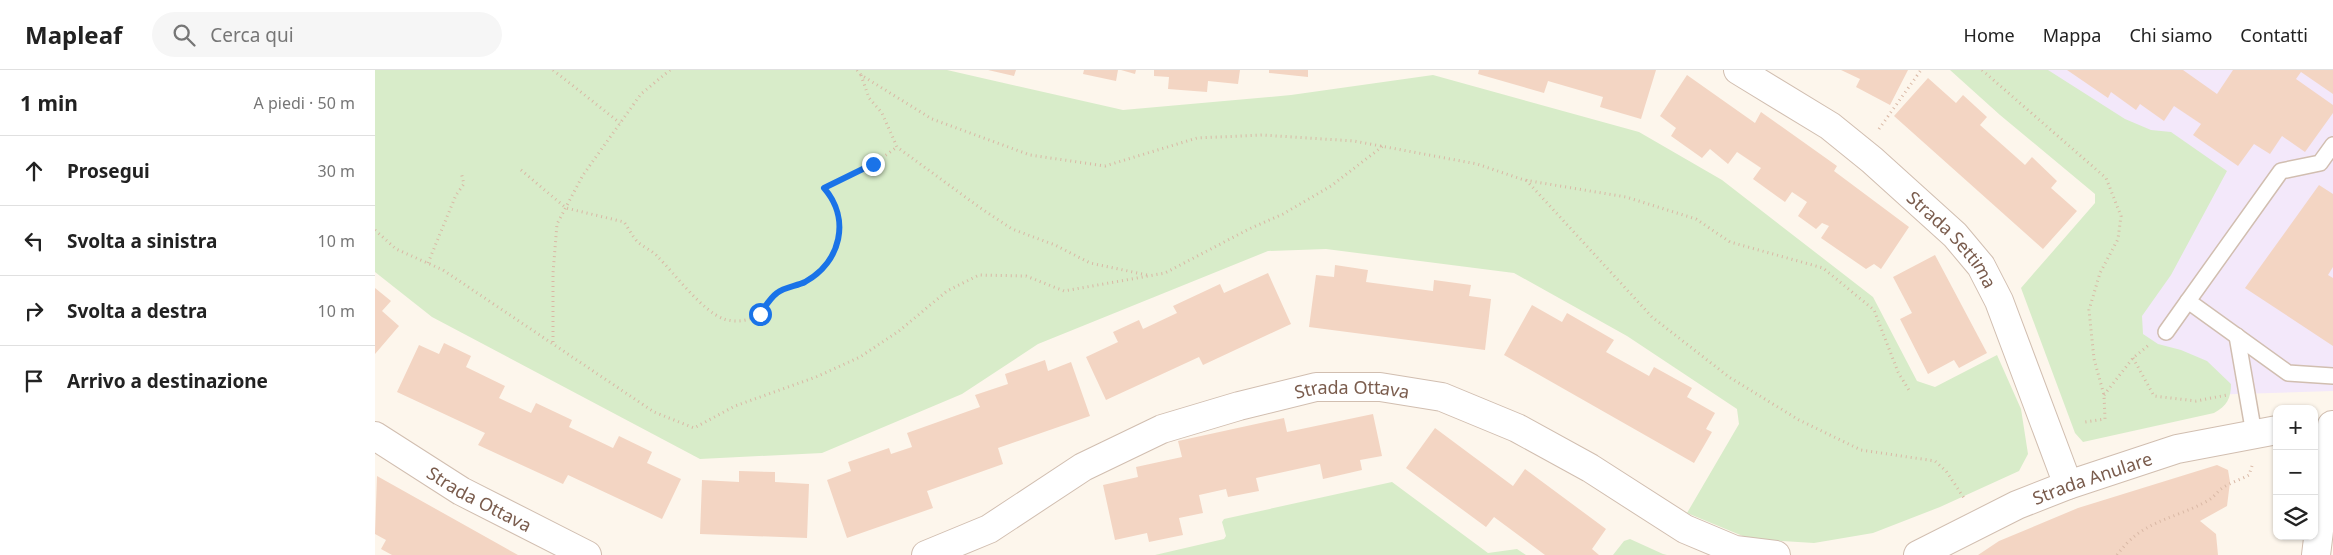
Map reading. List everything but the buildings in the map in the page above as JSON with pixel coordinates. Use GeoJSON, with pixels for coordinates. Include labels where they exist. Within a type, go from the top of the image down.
{"type":"FeatureCollection","features":[{"type":"Feature","properties":{"kind":"street","name":"Strada Settima"},"geometry":{"type":"LineString","coordinates":[[1739,70],[1830,126],[1955,235],[1981,266],[1999,301],[2068,485]]}},
{"type":"Feature","properties":{"kind":"street","name":"Strada Ottava"},"geometry":{"type":"LineString","coordinates":[[926,555],[989,529],[1083,467],[1162,429],[1239,406],[1316,387],[1380,386],[1442,398],[1517,428],[1590,468],[1685,529],[1735,550],[1776,555]]}},
{"type":"Feature","properties":{"kind":"street"},"geometry":{"type":"LineString","coordinates":[[2318,553],[2326,426]]}},
{"type":"Feature","properties":{"kind":"street","name":"Strada Anulare"},"geometry":{"type":"LineString","coordinates":[[1930,552],[2017,505],[2068,485],[2177,449],[2265,432]]}},
{"type":"Feature","properties":{"kind":"street","name":"Strada Ottava"},"geometry":{"type":"LineString","coordinates":[[375,436],[461,490],[587,555]]}},
{"type":"Feature","properties":{"kind":"lane"},"geometry":{"type":"LineString","coordinates":[[2166,332],[2281,171],[2320,164],[2333,145]]}},
{"type":"Feature","properties":{"kind":"lane"},"geometry":{"type":"LineString","coordinates":[[2188,301],[2288,373],[2333,376]]}},
{"type":"Feature","properties":{"kind":"lane"},"geometry":{"type":"LineString","coordinates":[[2237,336],[2247,391],[2265,432]]}},
{"type":"Feature","properties":{"kind":"path"},"geometry":{"type":"LineString","coordinates":[[553,70],[620,123]]}},
{"type":"Feature","properties":{"kind":"path"},"geometry":{"type":"LineString","coordinates":[[553,342],[553,273],[557,224],[583,175],[641,94],[670,70]]}},
{"type":"Feature","properties":{"kind":"path"},"geometry":{"type":"LineString","coordinates":[[857,70],[861,75],[869,98],[882,113],[897,147],[1012,229],[1055,245],[1090,263],[1151,275]]}},
{"type":"Feature","properties":{"kind":"path"},"geometry":{"type":"LineString","coordinates":[[1862,152],[1921,70]]}},
{"type":"Feature","properties":{"kind":"path"},"geometry":{"type":"LineString","coordinates":[[1982,70],[2106,178],[2121,216],[2118,239],[2100,273],[2089,310],[2094,359],[2104,395],[2105,419],[2085,422]]}},
{"type":"Feature","properties":{"kind":"path"},"geometry":{"type":"LineString","coordinates":[[861,75],[932,119],[1030,155],[1105,166],[1197,138],[1262,135],[1355,141],[1477,164],[1524,180],[1626,198],[1696,219],[1730,242],[1823,268],[1874,310],[1898,372],[1909,392]]}},
{"type":"Feature","properties":{"kind":"path"},"geometry":{"type":"LineString","coordinates":[[375,230],[396,249],[443,270],[553,342],[654,412],[694,428],[735,406],[815,377],[860,357],[899,331],[947,291],[979,275],[1026,276],[1064,291],[1165,273],[1249,229],[1283,214],[1331,186],[1384,145]]}},
{"type":"Feature","properties":{"kind":"path"},"geometry":{"type":"LineString","coordinates":[[521,170],[566,208],[624,222],[638,243],[657,256],[674,276],[708,308],[724,319],[743,322],[760,314],[777,292],[805,282],[826,266],[837,244],[841,227],[837,207],[824,188],[873,164],[897,147]]}},
{"type":"Feature","properties":{"kind":"path"},"geometry":{"type":"LineString","coordinates":[[428,263],[456,195],[464,184],[461,172]]}},
{"type":"Feature","properties":{"kind":"path"},"geometry":{"type":"LineString","coordinates":[[1524,180],[1652,318],[1729,377],[1799,420],[1861,450],[1935,461],[1946,470],[1964,498]]}},
{"type":"Feature","properties":{"kind":"path"},"geometry":{"type":"LineString","coordinates":[[2104,395],[2133,358],[2166,332]]}},
{"type":"Feature","properties":{"kind":"path"},"geometry":{"type":"LineString","coordinates":[[2133,358],[2154,396],[2196,401],[2247,391]]}},
{"type":"Feature","properties":{"kind":"path"},"geometry":{"type":"LineString","coordinates":[[2117,555],[2125,543],[2141,531],[2161,519],[2181,514],[2211,499],[2221,489],[2249,475],[2265,432]]}},
{"type":"Feature","properties":{"kind":"shaded area"},"geometry":{"type":"Polygon","coordinates":[[[2024,70],[2333,70],[2333,391],[2204,395],[2117,330],[2181,204],[2024,70]]]}},
{"type":"Feature","properties":{"kind":"green space"},"geometry":{"type":"Polygon","coordinates":[[[375,70],[947,70],[1123,110],[1291,95],[1433,75],[1639,132],[1722,180],[1873,297],[1917,381],[1935,387],[1997,355],[2021,409],[2028,454],[2019,471],[1940,507],[1873,533],[1814,543],[1750,539],[1687,513],[1739,424],[1737,409],[1627,336],[1514,273],[1326,249],[1268,251],[1038,344],[962,394],[822,453],[700,459],[432,317],[375,272],[375,70]]]}},
{"type":"Feature","properties":{"kind":"green space"},"geometry":{"type":"Polygon","coordinates":[[[1950,70],[2048,70],[2125,119],[2151,130],[2171,132],[2227,171],[2171,275],[2142,316],[2143,334],[2158,344],[2181,350],[2207,361],[2231,384],[2229,397],[2222,407],[2214,413],[2083,442],[2075,433],[2021,288],[2095,203],[2095,194],[2000,115],[1950,70]]]}},
{"type":"Feature","properties":{"kind":"green space"},"geometry":{"type":"Polygon","coordinates":[[[1392,482],[1488,553],[1517,549],[1526,555],[1155,555],[1224,539],[1226,536],[1222,522],[1224,519],[1392,482]]]}},
{"type":"Feature","properties":{"kind":"green space"},"geometry":{"type":"Polygon","coordinates":[[[1630,539],[1667,555],[1613,555],[1624,541],[1630,539]]]}},
{"type":"Feature","properties":{"kind":"route"},"geometry":{"type":"LineString","coordinates":[[760,314],[777,292],[805,282],[826,266],[837,244],[841,227],[837,207],[824,188],[873,164]]}}]}
